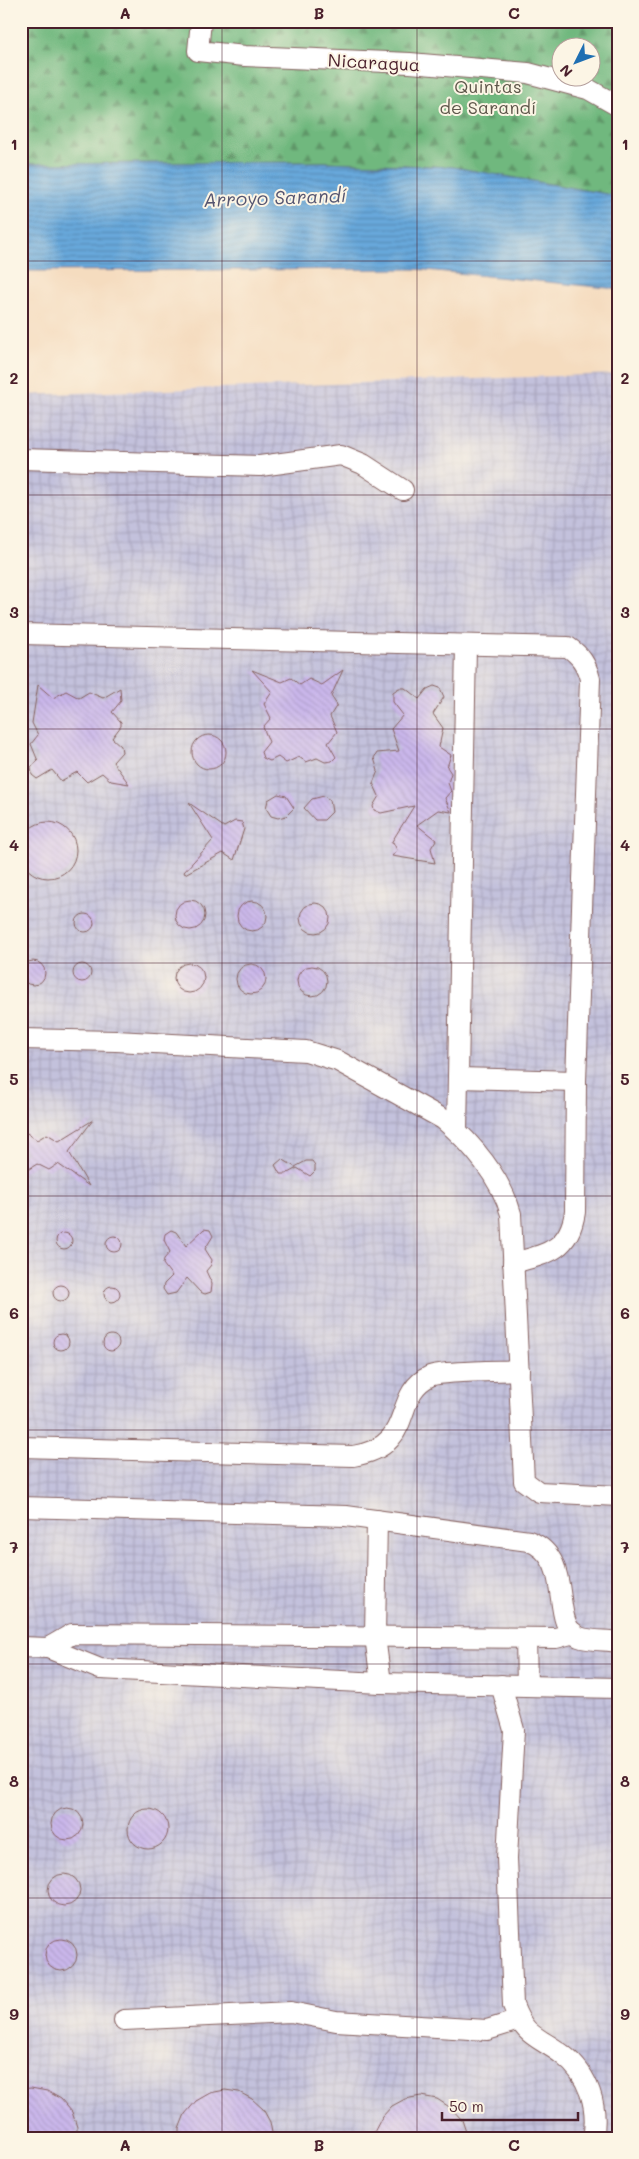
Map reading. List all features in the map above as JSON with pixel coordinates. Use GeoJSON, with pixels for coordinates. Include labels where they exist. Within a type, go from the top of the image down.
{"type":"FeatureCollection","features":[{"type":"Feature","properties":{"kind":"street","name":"Nicaragua"},"geometry":{"type":"LineString","coordinates":[[201,21],[198,50],[274,57],[410,63],[528,73],[588,89],[618,106]]}},
{"type":"Feature","properties":{"kind":"street"},"geometry":{"type":"LineString","coordinates":[[21,459],[260,466],[341,455],[363,464],[403,490]]}},
{"type":"Feature","properties":{"kind":"street"},"geometry":{"type":"LineString","coordinates":[[21,634],[568,647],[578,654],[587,666],[590,679],[573,1225],[557,1248],[548,1253],[513,1263]]}},
{"type":"Feature","properties":{"kind":"street"},"geometry":{"type":"LineString","coordinates":[[457,1130],[466,646]]}},
{"type":"Feature","properties":{"kind":"street"},"geometry":{"type":"LineString","coordinates":[[21,1038],[306,1050],[338,1060],[443,1119],[457,1130],[497,1181],[507,1199],[511,1214],[524,1481],[539,1492],[618,1496]]}},
{"type":"Feature","properties":{"kind":"street"},"geometry":{"type":"LineString","coordinates":[[458,1078],[576,1081]]}},
{"type":"Feature","properties":{"kind":"street"},"geometry":{"type":"LineString","coordinates":[[21,1447],[370,1454],[386,1445],[399,1426],[412,1392],[419,1383],[432,1375],[519,1370]]}},
{"type":"Feature","properties":{"kind":"street"},"geometry":{"type":"LineString","coordinates":[[21,1507],[243,1511],[346,1516],[528,1541],[541,1546],[555,1566],[567,1625],[574,1633],[580,1637],[618,1642]]}},
{"type":"Feature","properties":{"kind":"street"},"geometry":{"type":"LineString","coordinates":[[376,1520],[375,1636],[381,1683]]}},
{"type":"Feature","properties":{"kind":"street"},"geometry":{"type":"LineString","coordinates":[[48,1648],[72,1634],[556,1638],[574,1633]]}},
{"type":"Feature","properties":{"kind":"street"},"geometry":{"type":"LineString","coordinates":[[526,1638],[527,1686]]}},
{"type":"Feature","properties":{"kind":"street"},"geometry":{"type":"LineString","coordinates":[[21,1647],[48,1648],[100,1669],[381,1683],[618,1688]]}},
{"type":"Feature","properties":{"kind":"street"},"geometry":{"type":"LineString","coordinates":[[501,1685],[514,1730],[507,1858],[513,2005],[519,2020],[533,2036],[564,2056],[585,2080],[594,2104],[595,2124],[593,2138]]}},
{"type":"Feature","properties":{"kind":"street"},"geometry":{"type":"LineString","coordinates":[[124,2020],[291,2012],[336,2021],[487,2030],[519,2020]]}},
{"type":"Feature","properties":{"kind":"shaded area"},"geometry":{"type":"Polygon","coordinates":[[[618,374],[618,2043],[614,2138],[21,2138],[21,395],[618,374]]]}},
{"type":"Feature","properties":{"kind":"green space","name":"Quintas de Sarandí"},"geometry":{"type":"Polygon","coordinates":[[[21,21],[618,21],[618,196],[452,167],[324,162],[21,164],[21,21]]]}},
{"type":"Feature","properties":{"kind":"water","name":"Arroyo Sarandí"},"geometry":{"type":"Polygon","coordinates":[[[324,162],[453,167],[618,196],[618,289],[416,269],[21,271],[21,164],[324,162]]]}},
{"type":"Feature","properties":{"kind":"building"},"geometry":{"type":"Polygon","coordinates":[[[252,670],[282,682],[291,678],[300,685],[309,679],[322,685],[343,670],[331,696],[337,705],[330,716],[337,732],[328,743],[336,757],[332,761],[325,762],[317,758],[306,762],[299,757],[286,763],[278,757],[270,761],[263,758],[261,752],[269,742],[263,727],[271,718],[264,704],[272,692],[252,670]]]}},
{"type":"Feature","properties":{"kind":"building"},"geometry":{"type":"Polygon","coordinates":[[[38,685],[53,698],[66,691],[79,698],[89,692],[103,698],[120,688],[121,701],[112,712],[121,722],[121,726],[112,738],[121,746],[122,752],[113,762],[129,784],[111,781],[102,773],[87,782],[77,772],[61,781],[52,770],[37,779],[32,775],[31,767],[38,761],[31,744],[38,735],[32,723],[38,685]]]}},
{"type":"Feature","properties":{"kind":"building"},"geometry":{"type":"Polygon","coordinates":[[[434,686],[440,688],[444,697],[433,714],[443,728],[439,747],[451,755],[447,767],[451,773],[448,783],[451,791],[445,798],[451,812],[438,810],[417,825],[436,840],[431,848],[435,863],[392,856],[397,850],[393,842],[391,843],[414,806],[381,813],[374,810],[373,806],[379,796],[373,783],[378,771],[374,758],[377,753],[399,751],[391,729],[403,715],[393,702],[393,692],[399,688],[405,688],[419,699],[427,689],[434,686]]]}},
{"type":"Feature","properties":{"kind":"building"},"geometry":{"type":"Polygon","coordinates":[[[209,735],[216,736],[221,740],[225,745],[225,759],[221,764],[216,768],[209,769],[202,768],[197,764],[193,759],[192,752],[193,745],[197,740],[202,736],[209,735]]]}},
{"type":"Feature","properties":{"kind":"building"},"geometry":{"type":"Polygon","coordinates":[[[278,794],[286,796],[294,808],[286,816],[278,818],[271,816],[266,808],[268,800],[278,794]]]}},
{"type":"Feature","properties":{"kind":"building"},"geometry":{"type":"Polygon","coordinates":[[[324,796],[330,800],[332,812],[324,820],[315,820],[304,808],[312,799],[324,796]]]}},
{"type":"Feature","properties":{"kind":"building"},"geometry":{"type":"Polygon","coordinates":[[[189,803],[224,827],[235,821],[242,822],[244,829],[234,860],[223,853],[185,874],[184,872],[213,840],[189,803]]]}},
{"type":"Feature","properties":{"kind":"building"},"geometry":{"type":"Polygon","coordinates":[[[42,822],[54,822],[68,830],[76,844],[74,861],[68,870],[54,878],[42,878],[32,873],[25,866],[20,856],[20,844],[25,834],[32,827],[42,822]]]}},
{"type":"Feature","properties":{"kind":"building"},"geometry":{"type":"Polygon","coordinates":[[[190,900],[196,901],[204,909],[204,921],[196,929],[190,930],[184,929],[176,921],[175,915],[176,909],[184,901],[190,900]]]}},
{"type":"Feature","properties":{"kind":"building"},"geometry":{"type":"Polygon","coordinates":[[[252,901],[258,902],[266,910],[266,922],[258,930],[252,931],[246,930],[238,922],[237,916],[238,910],[246,902],[252,901]]]}},
{"type":"Feature","properties":{"kind":"building"},"geometry":{"type":"Polygon","coordinates":[[[315,903],[321,904],[329,912],[329,924],[321,932],[315,933],[309,932],[301,924],[300,918],[301,912],[309,904],[315,903]]]}},
{"type":"Feature","properties":{"kind":"building"},"geometry":{"type":"Polygon","coordinates":[[[81,914],[89,914],[94,919],[92,930],[81,932],[76,927],[76,919],[81,914]]]}},
{"type":"Feature","properties":{"kind":"building"},"geometry":{"type":"Polygon","coordinates":[[[33,961],[38,962],[44,968],[44,978],[38,984],[33,985],[28,984],[22,978],[21,973],[22,968],[28,962],[33,961]]]}},
{"type":"Feature","properties":{"kind":"building"},"geometry":{"type":"Polygon","coordinates":[[[189,963],[195,964],[203,972],[203,984],[195,992],[189,993],[183,992],[175,984],[174,978],[175,972],[183,964],[189,963]]]}},
{"type":"Feature","properties":{"kind":"building"},"geometry":{"type":"Polygon","coordinates":[[[78,964],[86,964],[91,969],[89,980],[78,982],[73,977],[73,969],[78,964]]]}},
{"type":"Feature","properties":{"kind":"building"},"geometry":{"type":"Polygon","coordinates":[[[251,964],[257,965],[265,973],[265,985],[257,993],[251,994],[245,993],[237,985],[236,979],[237,973],[245,965],[251,964]]]}},
{"type":"Feature","properties":{"kind":"building"},"geometry":{"type":"Polygon","coordinates":[[[312,966],[318,967],[326,975],[326,987],[318,995],[312,996],[306,995],[298,987],[297,981],[298,975],[306,967],[312,966]]]}},
{"type":"Feature","properties":{"kind":"building"},"geometry":{"type":"Polygon","coordinates":[[[93,1120],[69,1152],[89,1186],[58,1164],[49,1170],[37,1164],[21,1174],[21,1158],[26,1152],[21,1144],[21,1129],[37,1140],[47,1134],[59,1141],[93,1120]]]}},
{"type":"Feature","properties":{"kind":"building"},"geometry":{"type":"Polygon","coordinates":[[[282,1159],[295,1167],[306,1161],[312,1161],[315,1165],[315,1171],[310,1176],[297,1168],[286,1174],[280,1174],[275,1165],[282,1159]]]}},
{"type":"Feature","properties":{"kind":"building"},"geometry":{"type":"Polygon","coordinates":[[[204,1229],[210,1230],[213,1236],[205,1249],[212,1260],[211,1265],[206,1271],[212,1284],[211,1292],[205,1294],[200,1292],[187,1278],[176,1293],[167,1295],[163,1289],[164,1284],[172,1276],[163,1264],[164,1259],[170,1252],[164,1240],[165,1234],[171,1230],[176,1232],[186,1246],[204,1229]]]}},
{"type":"Feature","properties":{"kind":"building"},"geometry":{"type":"Polygon","coordinates":[[[64,1233],[72,1241],[64,1249],[56,1241],[64,1233]]]}},
{"type":"Feature","properties":{"kind":"building"},"geometry":{"type":"Polygon","coordinates":[[[114,1236],[122,1244],[114,1252],[106,1244],[114,1236]]]}},
{"type":"Feature","properties":{"kind":"building"},"geometry":{"type":"Polygon","coordinates":[[[61,1285],[69,1293],[61,1301],[53,1293],[61,1285]]]}},
{"type":"Feature","properties":{"kind":"building"},"geometry":{"type":"Polygon","coordinates":[[[112,1286],[120,1294],[112,1302],[104,1294],[112,1286]]]}},
{"type":"Feature","properties":{"kind":"building"},"geometry":{"type":"Polygon","coordinates":[[[61,1334],[69,1342],[61,1350],[53,1342],[61,1334]]]}},
{"type":"Feature","properties":{"kind":"building"},"geometry":{"type":"Polygon","coordinates":[[[111,1335],[119,1343],[111,1351],[103,1343],[111,1335]]]}},
{"type":"Feature","properties":{"kind":"building"},"geometry":{"type":"Polygon","coordinates":[[[67,1808],[73,1809],[78,1813],[82,1818],[82,1830],[78,1835],[73,1839],[67,1840],[61,1839],[56,1835],[52,1830],[51,1824],[52,1818],[56,1813],[61,1809],[67,1808]]]}},
{"type":"Feature","properties":{"kind":"building"},"geometry":{"type":"Polygon","coordinates":[[[144,1809],[152,1809],[159,1812],[165,1818],[168,1829],[165,1840],[159,1846],[152,1849],[144,1849],[137,1846],[131,1840],[128,1833],[128,1825],[131,1818],[137,1812],[144,1809]]]}},
{"type":"Feature","properties":{"kind":"building"},"geometry":{"type":"Polygon","coordinates":[[[64,1874],[70,1875],[75,1879],[79,1884],[79,1896],[75,1901],[70,1905],[64,1906],[58,1905],[53,1901],[49,1896],[48,1890],[49,1884],[53,1879],[58,1875],[64,1874]]]}},
{"type":"Feature","properties":{"kind":"building"},"geometry":{"type":"Polygon","coordinates":[[[61,1939],[67,1940],[72,1944],[76,1949],[76,1961],[72,1966],[67,1970],[61,1971],[55,1970],[50,1966],[46,1961],[45,1955],[46,1949],[50,1944],[55,1940],[61,1939]]]}},
{"type":"Feature","properties":{"kind":"building"},"geometry":{"type":"Polygon","coordinates":[[[31,2088],[47,2091],[61,2099],[72,2112],[77,2127],[77,2138],[21,2138],[21,2089],[31,2088]]]}},
{"type":"Feature","properties":{"kind":"building"},"geometry":{"type":"Polygon","coordinates":[[[225,2090],[239,2092],[252,2099],[263,2109],[270,2122],[273,2138],[179,2138],[179,2129],[185,2114],[196,2101],[210,2093],[225,2090]]]}},
{"type":"Feature","properties":{"kind":"building"},"geometry":{"type":"Polygon","coordinates":[[[421,2096],[437,2099],[451,2108],[462,2120],[468,2138],[371,2138],[382,2117],[392,2106],[405,2099],[421,2096]]]}}]}
